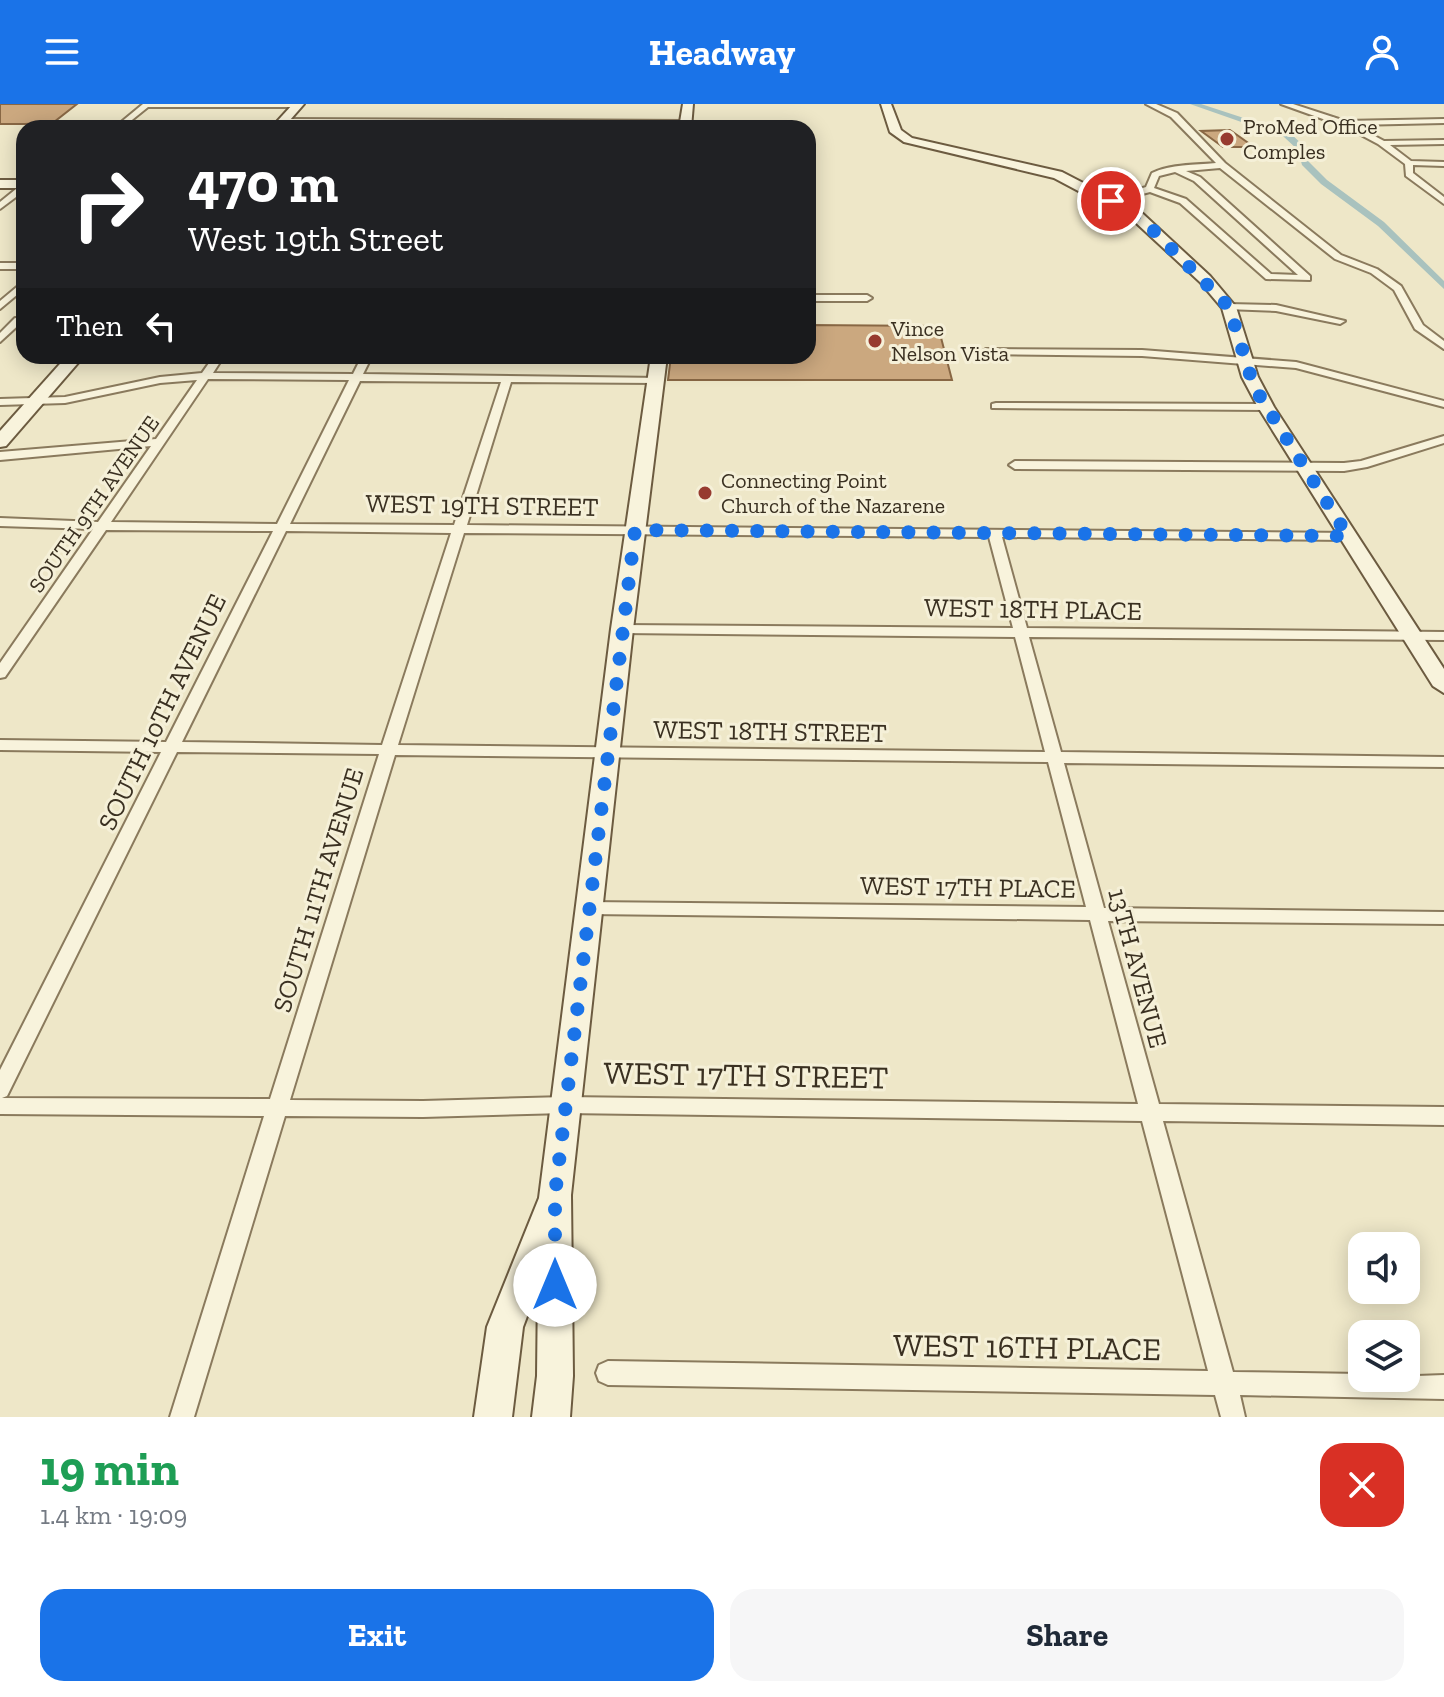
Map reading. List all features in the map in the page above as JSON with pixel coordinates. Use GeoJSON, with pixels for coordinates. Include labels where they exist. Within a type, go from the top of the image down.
{"type":"FeatureCollection","features":[{"type":"Feature","properties":{"kind":"street"},"geometry":{"type":"LineString","coordinates":[[128,120],[147,104],[298,105]]}},
{"type":"Feature","properties":{"kind":"street"},"geometry":{"type":"LineString","coordinates":[[886,104],[898,131],[930,147],[1058,175],[1111,201],[1148,225],[1229,307],[1254,387],[1444,686]]}},
{"type":"Feature","properties":{"kind":"street"},"geometry":{"type":"LineString","coordinates":[[895,104],[898,131]]}},
{"type":"Feature","properties":{"kind":"street"},"geometry":{"type":"LineString","coordinates":[[1150,104],[1177,117],[1222,165],[1338,257],[1374,271],[1398,288],[1419,327],[1444,346]]}},
{"type":"Feature","properties":{"kind":"street"},"geometry":{"type":"LineString","coordinates":[[1289,105],[1313,104]]}},
{"type":"Feature","properties":{"kind":"street"},"geometry":{"type":"LineString","coordinates":[[285,120],[298,105]]}},
{"type":"Feature","properties":{"kind":"street"},"geometry":{"type":"LineString","coordinates":[[1289,105],[1345,123],[1385,143],[1409,163],[1444,164]]}},
{"type":"Feature","properties":{"kind":"street"},"geometry":{"type":"LineString","coordinates":[[336,120],[343,110]]}},
{"type":"Feature","properties":{"kind":"street"},"geometry":{"type":"LineString","coordinates":[[466,120],[471,111]]}},
{"type":"Feature","properties":{"kind":"street"},"geometry":{"type":"LineString","coordinates":[[1345,123],[1444,121]]}},
{"type":"Feature","properties":{"kind":"street"},"geometry":{"type":"LineString","coordinates":[[1385,143],[1444,142]]}},
{"type":"Feature","properties":{"kind":"street"},"geometry":{"type":"LineString","coordinates":[[1409,163],[1409,174],[1444,201]]}},
{"type":"Feature","properties":{"kind":"street"},"geometry":{"type":"LineString","coordinates":[[1150,189],[1155,175],[1173,168],[1222,165]]}},
{"type":"Feature","properties":{"kind":"street"},"geometry":{"type":"LineString","coordinates":[[1111,201],[1150,189],[1183,201],[1265,275],[1295,279],[1308,276],[1197,179],[1173,168]]}},
{"type":"Feature","properties":{"kind":"street"},"geometry":{"type":"LineString","coordinates":[[1425,188],[1444,188]]}},
{"type":"Feature","properties":{"kind":"street"},"geometry":{"type":"LineString","coordinates":[[0,206],[16,193]]}},
{"type":"Feature","properties":{"kind":"street"},"geometry":{"type":"LineString","coordinates":[[0,306],[16,291]]}},
{"type":"Feature","properties":{"kind":"street"},"geometry":{"type":"LineString","coordinates":[[816,298],[867,298]]}},
{"type":"Feature","properties":{"kind":"street"},"geometry":{"type":"LineString","coordinates":[[1229,307],[1276,308],[1340,321]]}},
{"type":"Feature","properties":{"kind":"street"},"geometry":{"type":"LineString","coordinates":[[0,339],[16,325]]}},
{"type":"Feature","properties":{"kind":"street"},"geometry":{"type":"LineString","coordinates":[[986,352],[1142,353],[1296,365],[1444,404]]}},
{"type":"Feature","properties":{"kind":"street"},"geometry":{"type":"LineString","coordinates":[[0,442],[69,364]]}},
{"type":"Feature","properties":{"kind":"street","name":"SOUTH 9TH AVENUE"},"geometry":{"type":"LineString","coordinates":[[0,674],[215,364]]}},
{"type":"Feature","properties":{"kind":"street","name":"SOUTH 10TH AVENUE"},"geometry":{"type":"LineString","coordinates":[[0,1090],[363,364]]}},
{"type":"Feature","properties":{"kind":"street"},"geometry":{"type":"LineString","coordinates":[[0,402],[35,402],[98,395],[160,380],[208,376],[507,379],[658,368],[622,629],[555,1195],[555,1376],[551,1417]]}},
{"type":"Feature","properties":{"kind":"street","name":"SOUTH 11TH AVENUE"},"geometry":{"type":"LineString","coordinates":[[182,1417],[388,750],[507,379]]}},
{"type":"Feature","properties":{"kind":"street"},"geometry":{"type":"LineString","coordinates":[[996,406],[1266,407]]}},
{"type":"Feature","properties":{"kind":"street"},"geometry":{"type":"LineString","coordinates":[[1015,465],[1305,468],[1363,464],[1444,439]]}},
{"type":"Feature","properties":{"kind":"street"},"geometry":{"type":"LineString","coordinates":[[0,456],[160,442]]}},
{"type":"Feature","properties":{"kind":"street","name":"WEST 19TH STREET"},"geometry":{"type":"LineString","coordinates":[[0,522],[280,528],[1348,536]]}},
{"type":"Feature","properties":{"kind":"street","name":"13TH AVENUE"},"geometry":{"type":"LineString","coordinates":[[994,533],[1233,1417]]}},
{"type":"Feature","properties":{"kind":"street","name":"WEST 18TH PLACE"},"geometry":{"type":"LineString","coordinates":[[622,629],[1444,636]]}},
{"type":"Feature","properties":{"kind":"street","name":"WEST 18TH STREET"},"geometry":{"type":"LineString","coordinates":[[0,745],[1444,762]]}},
{"type":"Feature","properties":{"kind":"street","name":"WEST 17TH PLACE"},"geometry":{"type":"LineString","coordinates":[[588,908],[1444,918]]}},
{"type":"Feature","properties":{"kind":"street","name":"WEST 17TH STREET"},"geometry":{"type":"LineString","coordinates":[[0,1106],[279,1109],[565,1105],[1444,1116]]}},
{"type":"Feature","properties":{"kind":"street"},"geometry":{"type":"LineString","coordinates":[[493,1417],[505,1327],[555,1195]]}},
{"type":"Feature","properties":{"kind":"street","name":"WEST 16TH PLACE"},"geometry":{"type":"LineString","coordinates":[[608,1373],[1444,1387]]}},
{"type":"Feature","properties":{"kind":"building"},"geometry":{"type":"Polygon","coordinates":[[[0,104],[77,104],[57,120],[16,120],[16,124],[0,124],[0,104]]]}},
{"type":"Feature","properties":{"kind":"building","name":"ProMed Office Comples"},"geometry":{"type":"Polygon","coordinates":[[[1230,130],[1254,147],[1223,147],[1201,131],[1230,130]]]}},
{"type":"Feature","properties":{"kind":"building","name":"Vince Nelson Vista"},"geometry":{"type":"Polygon","coordinates":[[[816,325],[938,326],[952,380],[668,380],[670,364],[816,364],[816,325]]]}},
{"type":"Feature","properties":{"kind":"waterway"},"geometry":{"type":"LineString","coordinates":[[1194,104],[1287,135],[1302,149],[1305,163],[1324,182],[1381,224],[1444,286]]}},
{"type":"Feature","properties":{"kind":"place","name":"ProMed Office Comples"},"geometry":{"type":"Point","coordinates":[1227,139]}},
{"type":"Feature","properties":{"kind":"place","name":"Vince Nelson Vista"},"geometry":{"type":"Point","coordinates":[875,341]}},
{"type":"Feature","properties":{"kind":"place","name":"Connecting Point Church of the Nazarene"},"geometry":{"type":"Point","coordinates":[705,493]}},
{"type":"Feature","properties":{"kind":"route"},"geometry":{"type":"LineString","coordinates":[[555,1285],[555,1195],[635,530],[1348,536],[1254,387],[1229,307],[1205,279],[1148,225],[1111,201]]}}]}
